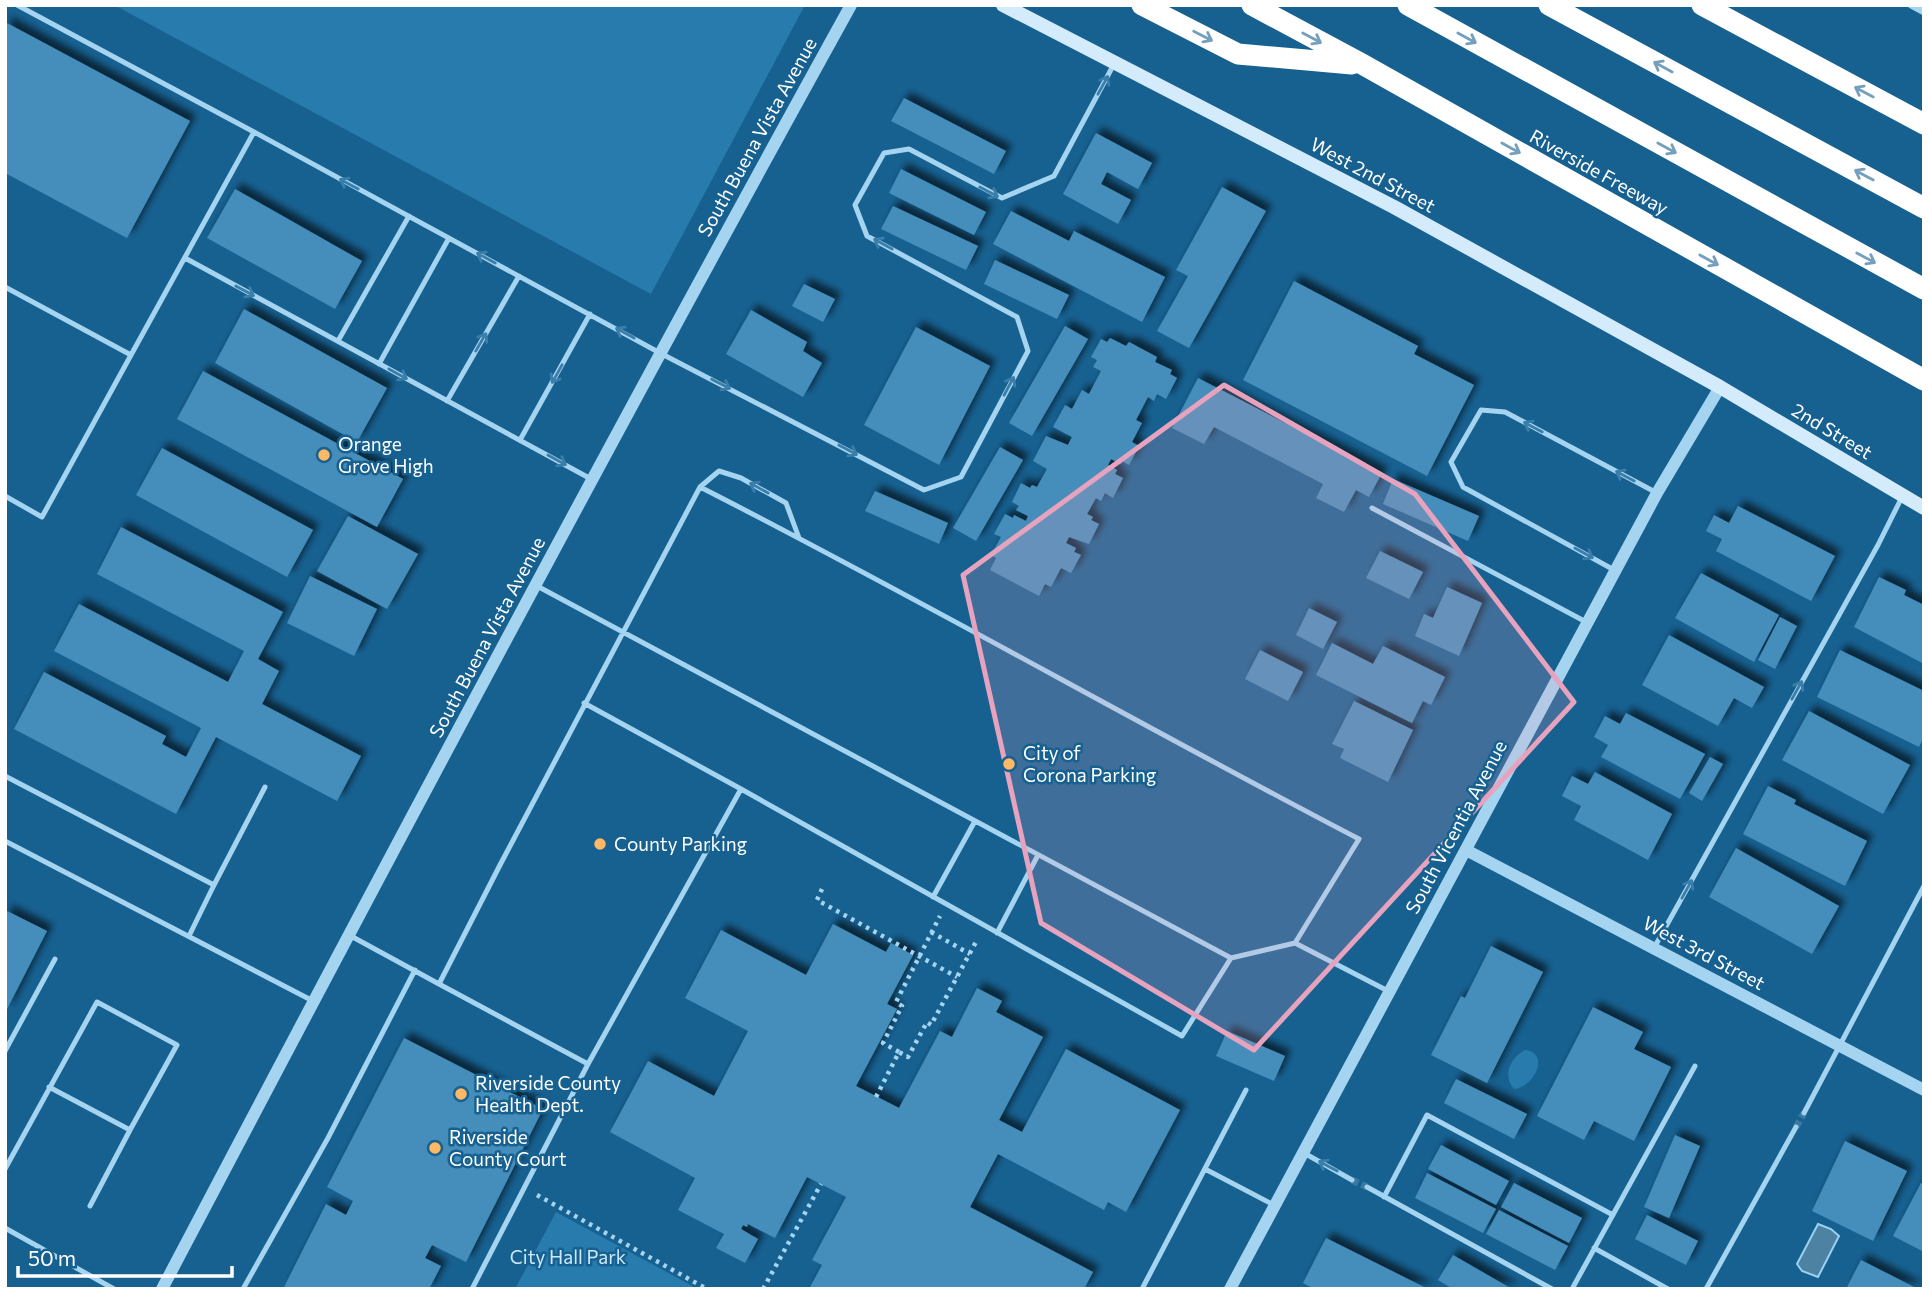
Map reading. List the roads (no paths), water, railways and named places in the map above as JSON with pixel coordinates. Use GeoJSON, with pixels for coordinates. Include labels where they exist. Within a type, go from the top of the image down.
{"type":"FeatureCollection","features":[{"type":"Feature","properties":{"kind":"highway"},"geometry":{"type":"LineString","coordinates":[[1142,5],[1238,54],[1362,64]]}},
{"type":"Feature","properties":{"kind":"highway","name":"Riverside Freeway"},"geometry":{"type":"LineString","coordinates":[[1252,5],[1924,380]]}},
{"type":"Feature","properties":{"kind":"highway"},"geometry":{"type":"LineString","coordinates":[[1408,5],[1924,289]]}},
{"type":"Feature","properties":{"kind":"highway"},"geometry":{"type":"LineString","coordinates":[[1549,5],[1924,208]]}},
{"type":"Feature","properties":{"kind":"highway"},"geometry":{"type":"LineString","coordinates":[[1702,5],[1924,124]]}},
{"type":"Feature","properties":{"kind":"main road","name":"West 2nd Street"},"geometry":{"type":"LineString","coordinates":[[1003,5],[1394,207],[1720,387]]}},
{"type":"Feature","properties":{"kind":"main road","name":"2nd Street"},"geometry":{"type":"LineString","coordinates":[[1720,387],[1924,508]]}},
{"type":"Feature","properties":{"kind":"street","name":"South Buena Vista Avenue"},"geometry":{"type":"LineString","coordinates":[[162,1289],[660,353],[851,5]]}},
{"type":"Feature","properties":{"kind":"street"},"geometry":{"type":"LineString","coordinates":[[1911,5],[1924,12]]}},
{"type":"Feature","properties":{"kind":"street","name":"South Vicentia Avenue"},"geometry":{"type":"LineString","coordinates":[[1230,1289],[1657,494],[1720,387]]}},
{"type":"Feature","properties":{"kind":"street","name":"West 3rd Street"},"geometry":{"type":"LineString","coordinates":[[1466,850],[1924,1090]]}},
{"type":"Feature","properties":{"kind":"lane"},"geometry":{"type":"LineString","coordinates":[[17,5],[660,353],[924,489],[961,477],[1028,351],[1017,317],[867,236],[855,205],[884,153],[909,149],[1002,198],[1054,176],[1114,64]]}},
{"type":"Feature","properties":{"kind":"lane"},"geometry":{"type":"LineString","coordinates":[[5,496],[42,517],[254,132]]}},
{"type":"Feature","properties":{"kind":"lane"},"geometry":{"type":"LineString","coordinates":[[338,341],[409,216]]}},
{"type":"Feature","properties":{"kind":"lane"},"geometry":{"type":"LineString","coordinates":[[380,364],[449,238]]}},
{"type":"Feature","properties":{"kind":"lane"},"geometry":{"type":"LineString","coordinates":[[185,258],[593,480]]}},
{"type":"Feature","properties":{"kind":"lane"},"geometry":{"type":"LineString","coordinates":[[447,401],[519,276]]}},
{"type":"Feature","properties":{"kind":"lane"},"geometry":{"type":"LineString","coordinates":[[5,287],[131,355]]}},
{"type":"Feature","properties":{"kind":"lane"},"geometry":{"type":"LineString","coordinates":[[520,440],[590,314]]}},
{"type":"Feature","properties":{"kind":"lane"},"geometry":{"type":"LineString","coordinates":[[1616,571],[1463,487],[1451,461],[1481,410],[1505,412],[1657,494]]}},
{"type":"Feature","properties":{"kind":"lane"},"geometry":{"type":"LineString","coordinates":[[439,984],[584,703],[700,487],[719,471],[741,478],[786,503],[799,538]]}},
{"type":"Feature","properties":{"kind":"lane"},"geometry":{"type":"LineString","coordinates":[[700,487],[1359,839],[1295,943]]}},
{"type":"Feature","properties":{"kind":"lane"},"geometry":{"type":"LineString","coordinates":[[1654,948],[1903,496]]}},
{"type":"Feature","properties":{"kind":"lane"},"geometry":{"type":"LineString","coordinates":[[1372,508],[1588,623]]}},
{"type":"Feature","properties":{"kind":"lane"},"geometry":{"type":"LineString","coordinates":[[537,586],[1231,958],[1295,943],[1390,992]]}},
{"type":"Feature","properties":{"kind":"lane"},"geometry":{"type":"LineString","coordinates":[[584,703],[1182,1036],[1231,958]]}},
{"type":"Feature","properties":{"kind":"lane"},"geometry":{"type":"LineString","coordinates":[[5,776],[214,885]]}},
{"type":"Feature","properties":{"kind":"lane"},"geometry":{"type":"LineString","coordinates":[[189,936],[265,787]]}},
{"type":"Feature","properties":{"kind":"lane"},"geometry":{"type":"LineString","coordinates":[[472,1289],[588,1064],[741,789]]}},
{"type":"Feature","properties":{"kind":"lane"},"geometry":{"type":"LineString","coordinates":[[933,897],[975,821]]}},
{"type":"Feature","properties":{"kind":"lane"},"geometry":{"type":"LineString","coordinates":[[5,841],[313,1001]]}},
{"type":"Feature","properties":{"kind":"lane"},"geometry":{"type":"LineString","coordinates":[[997,933],[1038,855]]}},
{"type":"Feature","properties":{"kind":"lane"},"geometry":{"type":"LineString","coordinates":[[1804,1113],[1924,886]]}},
{"type":"Feature","properties":{"kind":"lane"},"geometry":{"type":"LineString","coordinates":[[349,934],[588,1064]]}},
{"type":"Feature","properties":{"kind":"lane"},"geometry":{"type":"LineString","coordinates":[[5,1051],[55,959]]}},
{"type":"Feature","properties":{"kind":"lane"},"geometry":{"type":"LineString","coordinates":[[243,1289],[328,1138],[415,970]]}},
{"type":"Feature","properties":{"kind":"lane"},"geometry":{"type":"LineString","coordinates":[[5,1168],[97,1002],[177,1045],[90,1206]]}},
{"type":"Feature","properties":{"kind":"lane"},"geometry":{"type":"LineString","coordinates":[[1572,1289],[1695,1066]]}},
{"type":"Feature","properties":{"kind":"lane"},"geometry":{"type":"LineString","coordinates":[[49,1087],[130,1130]]}},
{"type":"Feature","properties":{"kind":"lane"},"geometry":{"type":"LineString","coordinates":[[1142,1289],[1246,1090]]}},
{"type":"Feature","properties":{"kind":"lane"},"geometry":{"type":"LineString","coordinates":[[1384,1197],[1427,1115],[1613,1215]]}},
{"type":"Feature","properties":{"kind":"lane"},"geometry":{"type":"LineString","coordinates":[[1706,1289],[1796,1128]]}},
{"type":"Feature","properties":{"kind":"lane"},"geometry":{"type":"LineString","coordinates":[[1304,1153],[1352,1180]]}},
{"type":"Feature","properties":{"kind":"lane"},"geometry":{"type":"LineString","coordinates":[[1205,1168],[1275,1205]]}},
{"type":"Feature","properties":{"kind":"lane"},"geometry":{"type":"LineString","coordinates":[[1367,1187],[1552,1289]]}},
{"type":"Feature","properties":{"kind":"lane"},"geometry":{"type":"LineString","coordinates":[[5,1228],[114,1289]]}},
{"type":"Feature","properties":{"kind":"lane"},"geometry":{"type":"LineString","coordinates":[[1594,1248],[1668,1289]]}},
{"type":"Feature","properties":{"kind":"tunnel"},"geometry":{"type":"LineString","coordinates":[[1796,1127],[1804,1113]]}},
{"type":"Feature","properties":{"kind":"tunnel"},"geometry":{"type":"LineString","coordinates":[[1352,1180],[1367,1187]]}},
{"type":"Feature","properties":{"kind":"place","name":"Orange Grove High"},"geometry":{"type":"Point","coordinates":[324,455]}},
{"type":"Feature","properties":{"kind":"place","name":"City of Corona Parking"},"geometry":{"type":"Point","coordinates":[1009,764]}},
{"type":"Feature","properties":{"kind":"place","name":"County Parking"},"geometry":{"type":"Point","coordinates":[600,844]}},
{"type":"Feature","properties":{"kind":"place","name":"Riverside County Health Dept."},"geometry":{"type":"Point","coordinates":[461,1094]}},
{"type":"Feature","properties":{"kind":"place","name":"Riverside County Court"},"geometry":{"type":"Point","coordinates":[435,1148]}},
{"type":"Feature","properties":{"kind":"park label","name":"City Hall Park"},"geometry":{"type":"Point","coordinates":[568,1257]}}]}
